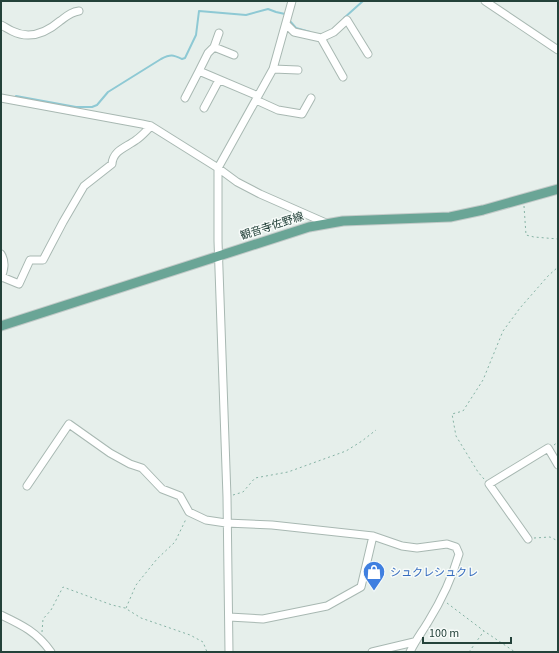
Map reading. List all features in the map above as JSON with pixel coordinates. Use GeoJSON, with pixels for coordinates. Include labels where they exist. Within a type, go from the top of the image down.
{"type":"FeatureCollection","features":[{"type":"Feature","properties":{"kind":"main road","name":"観音寺佐野線"},"geometry":{"type":"LineString","coordinates":[[1,326],[309,227],[343,221],[450,217],[558,189]]}},
{"type":"Feature","properties":{"kind":"street"},"geometry":{"type":"LineString","coordinates":[[229,652],[226,523],[227,497],[218,256],[218,168],[273,70],[292,1]]}},
{"type":"Feature","properties":{"kind":"street"},"geometry":{"type":"LineString","coordinates":[[485,1],[558,50]]}},
{"type":"Feature","properties":{"kind":"street"},"geometry":{"type":"LineString","coordinates":[[1,25],[12,32],[39,34],[47,31],[73,12],[79,11]]}},
{"type":"Feature","properties":{"kind":"street"},"geometry":{"type":"LineString","coordinates":[[286,24],[294,32],[321,38],[334,32],[347,20],[368,54]]}},
{"type":"Feature","properties":{"kind":"street"},"geometry":{"type":"LineString","coordinates":[[185,98],[208,53],[214,47],[219,33]]}},
{"type":"Feature","properties":{"kind":"street"},"geometry":{"type":"LineString","coordinates":[[321,38],[343,77]]}},
{"type":"Feature","properties":{"kind":"street"},"geometry":{"type":"LineString","coordinates":[[214,47],[234,55]]}},
{"type":"Feature","properties":{"kind":"street"},"geometry":{"type":"LineString","coordinates":[[273,70],[298,70]]}},
{"type":"Feature","properties":{"kind":"street"},"geometry":{"type":"LineString","coordinates":[[199,71],[257,98],[278,110],[302,114],[311,98]]}},
{"type":"Feature","properties":{"kind":"street"},"geometry":{"type":"LineString","coordinates":[[204,108],[218,80]]}},
{"type":"Feature","properties":{"kind":"street"},"geometry":{"type":"LineString","coordinates":[[1,98],[151,126],[238,182],[260,194],[326,223]]}},
{"type":"Feature","properties":{"kind":"street"},"geometry":{"type":"LineString","coordinates":[[1,254],[4,258],[4,267],[1,278],[19,284],[30,260],[44,260],[63,222],[84,186],[112,164],[112,159],[117,152],[137,140],[151,126]]}},
{"type":"Feature","properties":{"kind":"street"},"geometry":{"type":"LineString","coordinates":[[27,486],[68,424],[110,453],[130,464],[142,468],[162,489],[180,496],[189,512],[206,520],[226,523],[272,525],[373,536],[402,546],[417,548],[448,544],[456,547],[459,554],[456,566],[442,599],[414,642],[410,652]]}},
{"type":"Feature","properties":{"kind":"street"},"geometry":{"type":"LineString","coordinates":[[528,539],[489,484],[548,448],[558,465]]}},
{"type":"Feature","properties":{"kind":"street"},"geometry":{"type":"LineString","coordinates":[[229,617],[263,619],[327,606],[361,587],[373,536]]}},
{"type":"Feature","properties":{"kind":"street"},"geometry":{"type":"LineString","coordinates":[[1,615],[26,626],[36,633],[51,652]]}},
{"type":"Feature","properties":{"kind":"street"},"geometry":{"type":"LineString","coordinates":[[372,652],[414,642]]}},
{"type":"Feature","properties":{"kind":"path"},"geometry":{"type":"LineString","coordinates":[[523,198],[526,235],[558,239]]}},
{"type":"Feature","properties":{"kind":"path"},"geometry":{"type":"LineString","coordinates":[[489,484],[478,472],[456,436],[452,414],[463,411],[483,380],[503,331],[520,308],[548,276],[558,267]]}},
{"type":"Feature","properties":{"kind":"path"},"geometry":{"type":"LineString","coordinates":[[227,497],[243,492],[255,478],[288,472],[346,451],[376,430]]}},
{"type":"Feature","properties":{"kind":"path"},"geometry":{"type":"LineString","coordinates":[[125,608],[136,585],[157,559],[174,542],[189,512]]}},
{"type":"Feature","properties":{"kind":"path"},"geometry":{"type":"LineString","coordinates":[[528,539],[550,537],[558,541]]}},
{"type":"Feature","properties":{"kind":"path"},"geometry":{"type":"LineString","coordinates":[[41,640],[43,619],[51,610],[62,587],[112,605],[125,608],[141,618],[190,635],[203,642],[207,652]]}},
{"type":"Feature","properties":{"kind":"path"},"geometry":{"type":"LineString","coordinates":[[442,599],[484,631],[515,652]]}},
{"type":"Feature","properties":{"kind":"path"},"geometry":{"type":"LineString","coordinates":[[469,652],[484,631]]}},
{"type":"Feature","properties":{"kind":"waterway"},"geometry":{"type":"LineString","coordinates":[[344,18],[363,1]]}},
{"type":"Feature","properties":{"kind":"waterway"},"geometry":{"type":"LineString","coordinates":[[16,96],[76,107],[92,107],[97,105],[108,92],[161,59],[167,56],[182,59],[185,58],[196,35],[199,11],[246,15],[268,9],[285,14],[286,16]]}},
{"type":"Feature","properties":{"kind":"waterway"},"geometry":{"type":"LineString","coordinates":[[289,20],[296,28],[310,32]]}},
{"type":"Feature","properties":{"kind":"place","name":"シュクレシュクレ"},"geometry":{"type":"Point","coordinates":[374,592]}}]}
